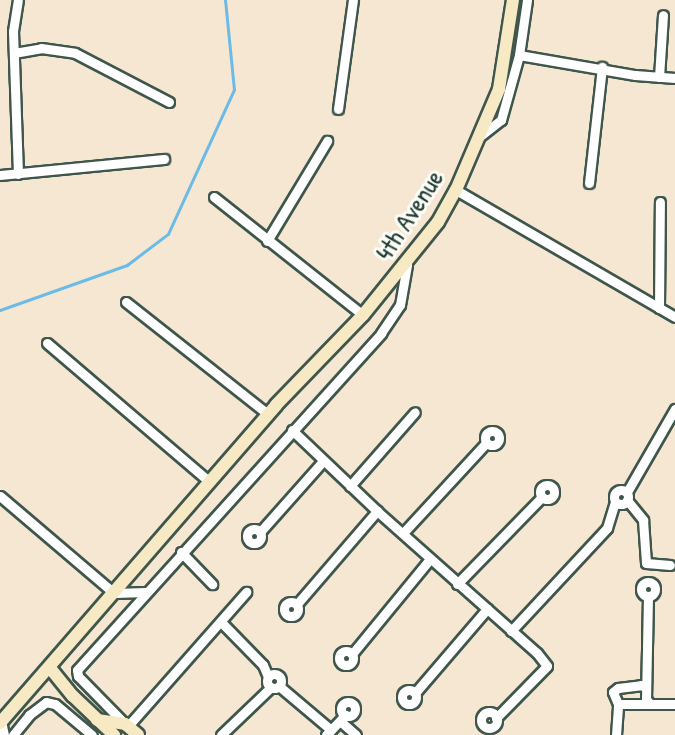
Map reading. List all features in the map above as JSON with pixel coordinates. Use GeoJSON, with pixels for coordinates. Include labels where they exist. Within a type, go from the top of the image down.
{"type":"FeatureCollection","features":[{"type":"Feature","properties":{"kind":"main road","name":"4th Avenue"},"geometry":{"type":"LineString","coordinates":[[1,722],[268,414],[407,265],[438,222],[456,190],[499,89],[513,0]]}},
{"type":"Feature","properties":{"kind":"main road"},"geometry":{"type":"LineString","coordinates":[[50,668],[96,720],[114,735]]}},
{"type":"Feature","properties":{"kind":"main road"},"geometry":{"type":"LineString","coordinates":[[96,720],[130,728]]}},
{"type":"Feature","properties":{"kind":"street"},"geometry":{"type":"LineString","coordinates":[[18,0],[13,31],[18,174]]}},
{"type":"Feature","properties":{"kind":"street"},"geometry":{"type":"LineString","coordinates":[[338,109],[353,0]]}},
{"type":"Feature","properties":{"kind":"street"},"geometry":{"type":"LineString","coordinates":[[478,138],[501,120],[519,55],[527,0]]}},
{"type":"Feature","properties":{"kind":"street"},"geometry":{"type":"LineString","coordinates":[[659,76],[663,15]]}},
{"type":"Feature","properties":{"kind":"street"},"geometry":{"type":"LineString","coordinates":[[14,53],[41,48],[75,53],[169,102]]}},
{"type":"Feature","properties":{"kind":"street"},"geometry":{"type":"LineString","coordinates":[[519,55],[675,78]]}},
{"type":"Feature","properties":{"kind":"street"},"geometry":{"type":"LineString","coordinates":[[589,183],[602,67]]}},
{"type":"Feature","properties":{"kind":"street"},"geometry":{"type":"LineString","coordinates":[[267,241],[327,141]]}},
{"type":"Feature","properties":{"kind":"street"},"geometry":{"type":"LineString","coordinates":[[0,175],[164,159]]}},
{"type":"Feature","properties":{"kind":"street"},"geometry":{"type":"LineString","coordinates":[[456,190],[675,317]]}},
{"type":"Feature","properties":{"kind":"street"},"geometry":{"type":"LineString","coordinates":[[214,197],[363,315]]}},
{"type":"Feature","properties":{"kind":"street"},"geometry":{"type":"LineString","coordinates":[[659,308],[660,202]]}},
{"type":"Feature","properties":{"kind":"street"},"geometry":{"type":"LineString","coordinates":[[246,592],[130,728],[78,676],[77,670],[392,318],[402,299],[407,265]]}},
{"type":"Feature","properties":{"kind":"street"},"geometry":{"type":"LineString","coordinates":[[126,302],[268,414]]}},
{"type":"Feature","properties":{"kind":"street"},"geometry":{"type":"LineString","coordinates":[[47,343],[210,482]]}},
{"type":"Feature","properties":{"kind":"street"},"geometry":{"type":"LineString","coordinates":[[627,496],[675,409]]}},
{"type":"Feature","properties":{"kind":"street"},"geometry":{"type":"LineString","coordinates":[[350,486],[415,412]]}},
{"type":"Feature","properties":{"kind":"street"},"geometry":{"type":"LineString","coordinates":[[292,430],[547,666],[496,718]]}},
{"type":"Feature","properties":{"kind":"street"},"geometry":{"type":"LineString","coordinates":[[403,533],[486,443]]}},
{"type":"Feature","properties":{"kind":"street"},"geometry":{"type":"LineString","coordinates":[[260,532],[323,461]]}},
{"type":"Feature","properties":{"kind":"street"},"geometry":{"type":"LineString","coordinates":[[511,631],[607,528],[618,490],[627,496],[643,520],[646,563],[670,565]]}},
{"type":"Feature","properties":{"kind":"street"},"geometry":{"type":"LineString","coordinates":[[0,496],[114,593],[146,592]]}},
{"type":"Feature","properties":{"kind":"street"},"geometry":{"type":"LineString","coordinates":[[457,584],[542,497]]}},
{"type":"Feature","properties":{"kind":"street"},"geometry":{"type":"LineString","coordinates":[[297,604],[377,511]]}},
{"type":"Feature","properties":{"kind":"street"},"geometry":{"type":"LineString","coordinates":[[181,552],[212,584]]}},
{"type":"Feature","properties":{"kind":"street"},"geometry":{"type":"LineString","coordinates":[[352,654],[430,559]]}},
{"type":"Feature","properties":{"kind":"street"},"geometry":{"type":"LineString","coordinates":[[648,596],[646,699],[650,704]]}},
{"type":"Feature","properties":{"kind":"street"},"geometry":{"type":"LineString","coordinates":[[415,693],[487,609]]}},
{"type":"Feature","properties":{"kind":"street"},"geometry":{"type":"LineString","coordinates":[[221,622],[263,665],[268,677],[267,682],[328,732],[342,718],[356,735]]}},
{"type":"Feature","properties":{"kind":"street"},"geometry":{"type":"LineString","coordinates":[[616,735],[618,704],[614,692],[618,688],[641,685],[646,687]]}},
{"type":"Feature","properties":{"kind":"street"},"geometry":{"type":"LineString","coordinates":[[221,735],[275,687]]}},
{"type":"Feature","properties":{"kind":"street"},"geometry":{"type":"LineString","coordinates":[[13,735],[29,715],[46,702],[55,704],[93,735]]}},
{"type":"Feature","properties":{"kind":"street"},"geometry":{"type":"LineString","coordinates":[[618,704],[675,704]]}},
{"type":"Feature","properties":{"kind":"street"},"geometry":{"type":"LineString","coordinates":[[1,722],[4,735]]}},
{"type":"Feature","properties":{"kind":"waterway"},"geometry":{"type":"LineString","coordinates":[[0,310],[127,265],[168,234],[234,90],[225,0]]}}]}
